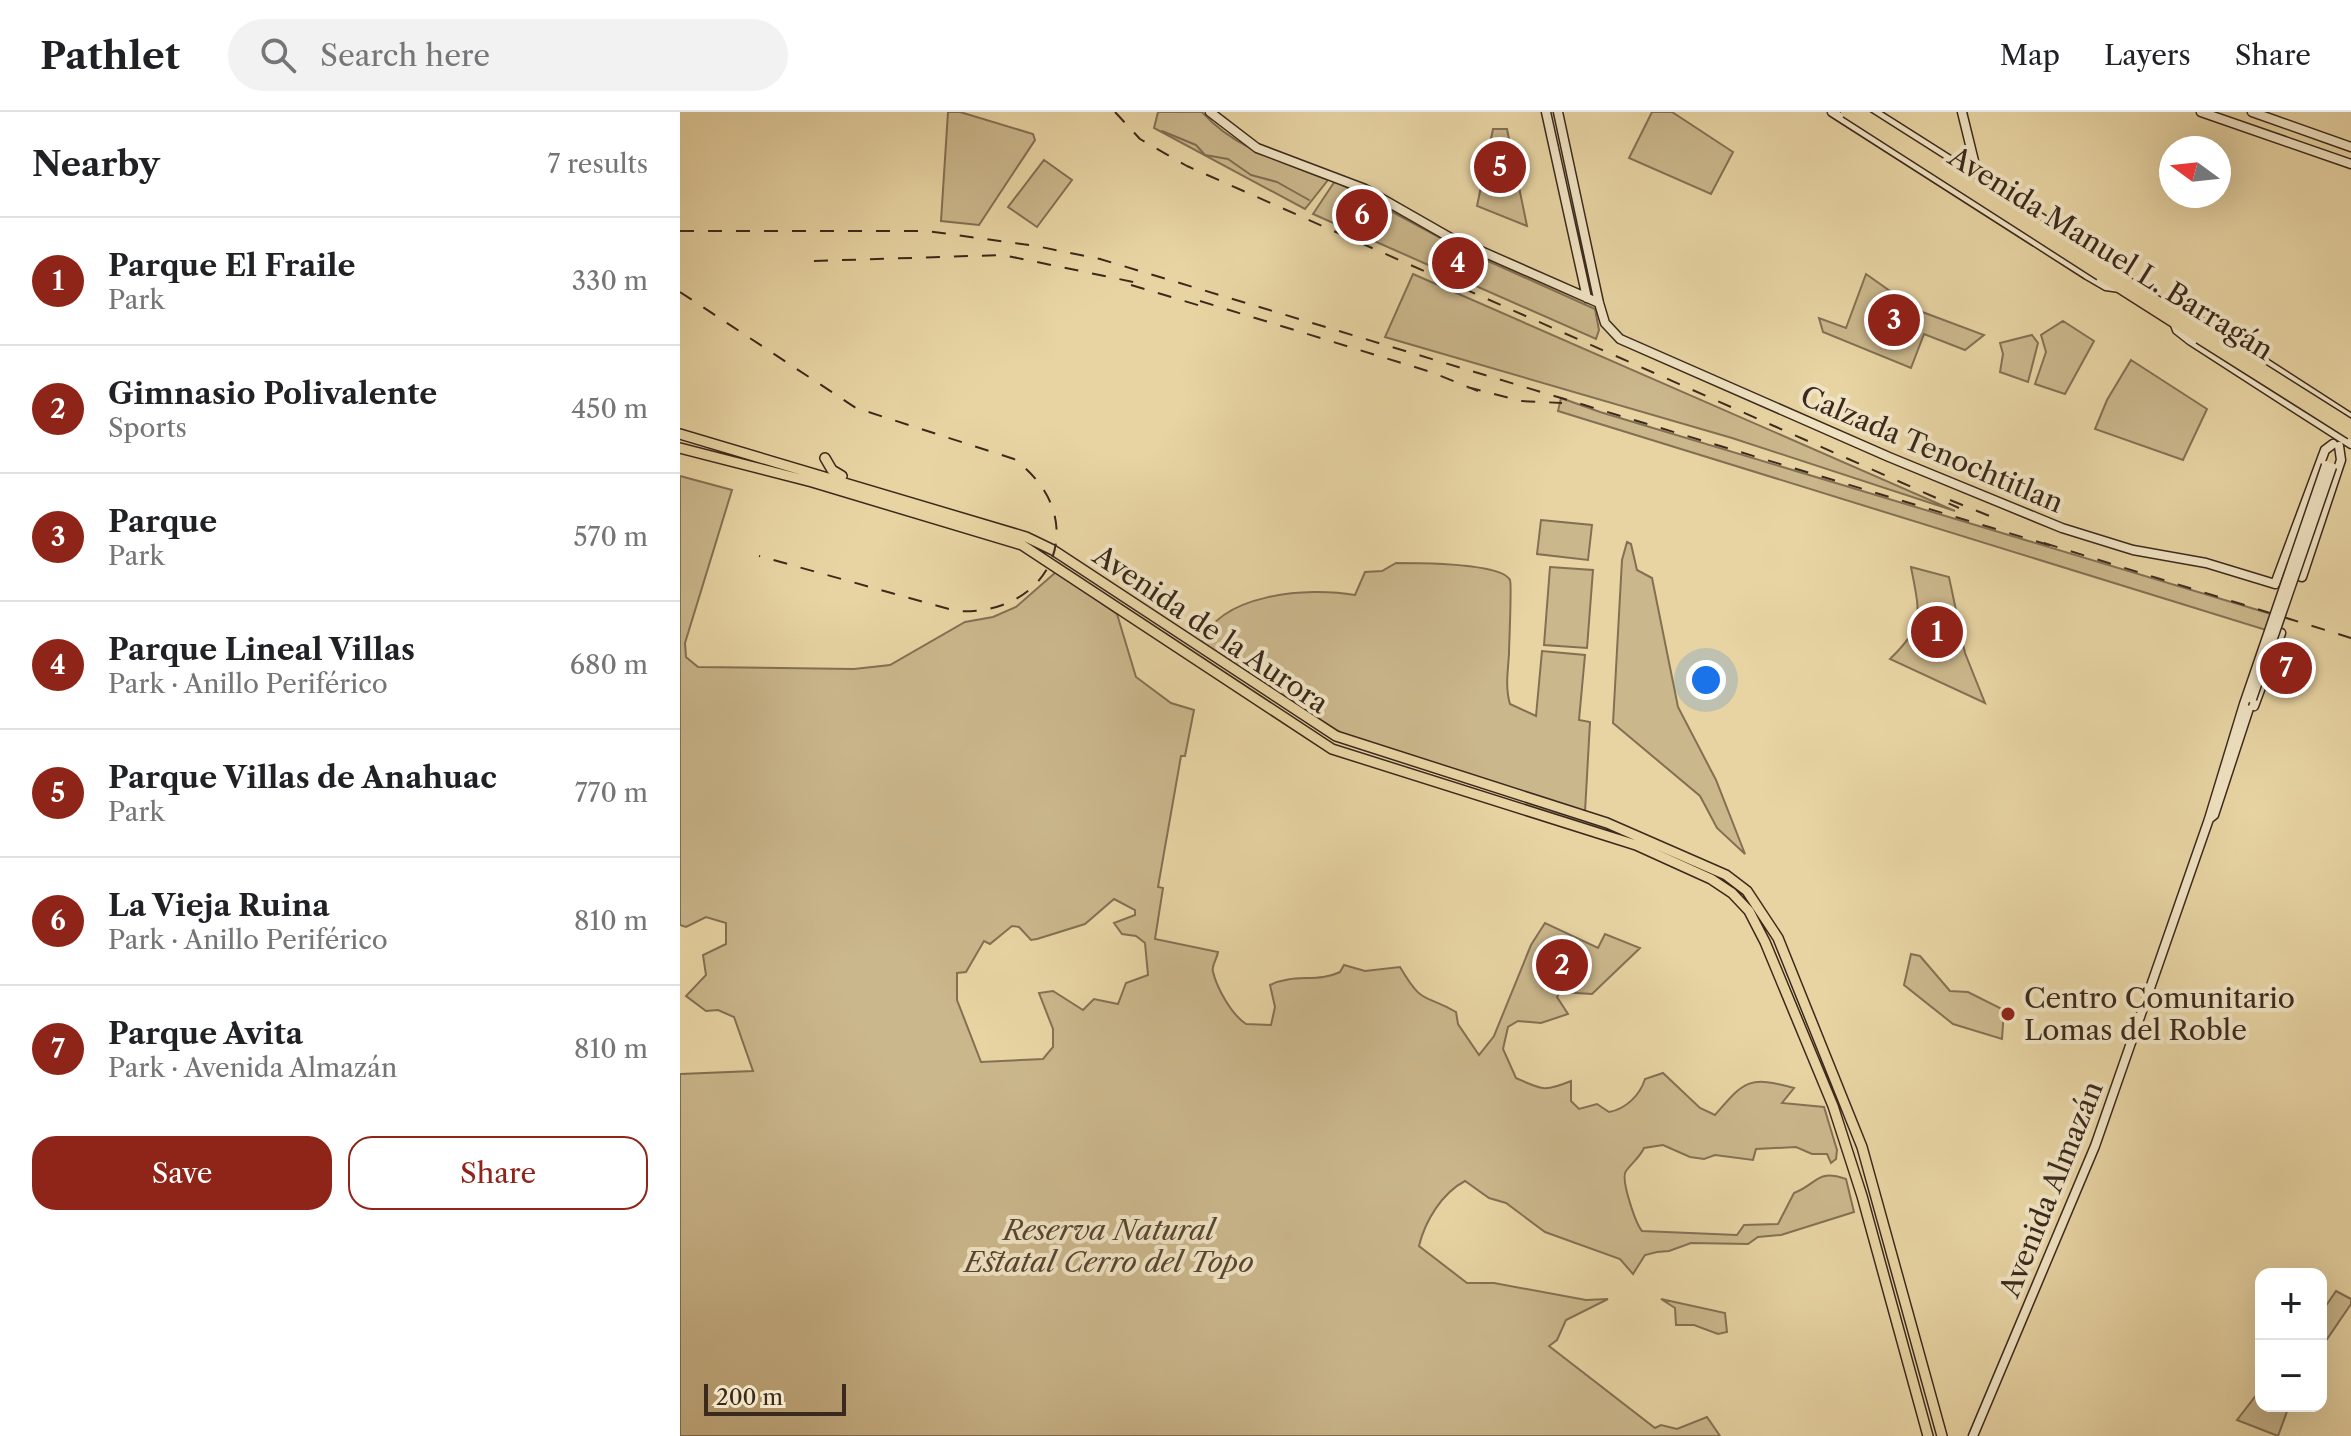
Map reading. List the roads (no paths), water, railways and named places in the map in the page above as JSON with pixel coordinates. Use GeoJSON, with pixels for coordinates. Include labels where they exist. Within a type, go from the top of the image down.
{"type":"FeatureCollection","features":[{"type":"Feature","properties":{"kind":"highway","name":"Avenida Manuel L. Barragán"},"geometry":{"type":"LineString","coordinates":[[1846,112],[2177,319],[2340,439]]}},
{"type":"Feature","properties":{"kind":"highway","name":"Avenida Manuel L. Barragán"},"geometry":{"type":"LineString","coordinates":[[1860,112],[2102,271]]}},
{"type":"Feature","properties":{"kind":"highway","name":"Avenida Manuel L. Barragán"},"geometry":{"type":"LineString","coordinates":[[2201,335],[2349,415]]}},
{"type":"Feature","properties":{"kind":"main road","name":"Avenida de la Aurora"},"geometry":{"type":"LineString","coordinates":[[680,434],[859,485],[1036,541],[1322,729],[1427,767],[1607,823],[1713,874]]}},
{"type":"Feature","properties":{"kind":"main road","name":"Avenida de la Aurora"},"geometry":{"type":"LineString","coordinates":[[680,448],[812,482],[1022,545],[1314,739],[1395,770],[1612,837],[1713,874]]}},
{"type":"Feature","properties":{"kind":"main road"},"geometry":{"type":"LineString","coordinates":[[825,458],[834,472],[859,485]]}},
{"type":"Feature","properties":{"kind":"main road"},"geometry":{"type":"LineString","coordinates":[[1395,770],[1402,764],[1400,758]]}},
{"type":"Feature","properties":{"kind":"main road"},"geometry":{"type":"LineString","coordinates":[[1419,778],[1418,770],[1427,767]]}},
{"type":"Feature","properties":{"kind":"main road"},"geometry":{"type":"LineString","coordinates":[[1713,874],[1747,891],[1778,938],[1855,1127],[1911,1314],[1942,1436]]}},
{"type":"Feature","properties":{"kind":"main road"},"geometry":{"type":"LineString","coordinates":[[1713,874],[1739,899],[1765,942],[1833,1106],[1862,1196],[1928,1436]]}},
{"type":"Feature","properties":{"kind":"main road"},"geometry":{"type":"LineString","coordinates":[[1862,1196],[1871,1199],[1875,1192]]}},
{"type":"Feature","properties":{"kind":"main road"},"geometry":{"type":"LineString","coordinates":[[1896,1319],[1902,1312],[1911,1314]]}},
{"type":"Feature","properties":{"kind":"street"},"geometry":{"type":"LineString","coordinates":[[1210,112],[1257,148],[1365,189],[1449,237],[1599,303]]}},
{"type":"Feature","properties":{"kind":"street"},"geometry":{"type":"LineString","coordinates":[[1546,112],[1587,298]]}},
{"type":"Feature","properties":{"kind":"street","name":"Calzada Tenochtitlan"},"geometry":{"type":"LineString","coordinates":[[1558,112],[1599,303],[1605,323],[1620,339],[1958,487],[2062,528],[2133,550],[2206,563],[2277,584],[2282,570]]}},
{"type":"Feature","properties":{"kind":"street"},"geometry":{"type":"LineString","coordinates":[[1832,112],[2106,286],[2123,284],[2117,266],[2028,213],[1874,112]]}},
{"type":"Feature","properties":{"kind":"street"},"geometry":{"type":"LineString","coordinates":[[1962,112],[1974,161],[1973,177],[1965,195]]}},
{"type":"Feature","properties":{"kind":"street"},"geometry":{"type":"LineString","coordinates":[[2201,112],[2351,164]]}},
{"type":"Feature","properties":{"kind":"street"},"geometry":{"type":"LineString","coordinates":[[2252,112],[2351,147]]}},
{"type":"Feature","properties":{"kind":"street"},"geometry":{"type":"LineString","coordinates":[[1905,158],[1918,152],[1919,141]]}},
{"type":"Feature","properties":{"kind":"street"},"geometry":{"type":"LineString","coordinates":[[1558,164],[1568,162]]}},
{"type":"Feature","properties":{"kind":"street"},"geometry":{"type":"LineString","coordinates":[[2018,230],[2030,225],[2028,213]]}},
{"type":"Feature","properties":{"kind":"street"},"geometry":{"type":"LineString","coordinates":[[2036,243],[2037,229],[2046,223]]}},
{"type":"Feature","properties":{"kind":"street"},"geometry":{"type":"LineString","coordinates":[[1578,260],[1589,258]]}},
{"type":"Feature","properties":{"kind":"street"},"geometry":{"type":"LineString","coordinates":[[1562,288],[1581,274]]}},
{"type":"Feature","properties":{"kind":"street"},"geometry":{"type":"LineString","coordinates":[[2349,415],[2196,318],[2177,319],[2177,330],[2191,341],[2351,444]]}},
{"type":"Feature","properties":{"kind":"street"},"geometry":{"type":"LineString","coordinates":[[2289,404],[2302,385]]}},
{"type":"Feature","properties":{"kind":"street","name":"Avenida Almazán"},"geometry":{"type":"LineString","coordinates":[[1973,1436],[2095,1146],[2349,415]]}},
{"type":"Feature","properties":{"kind":"street"},"geometry":{"type":"LineString","coordinates":[[2340,439],[2341,460],[2302,577],[2282,570],[2325,450],[2340,439]]}},
{"type":"Feature","properties":{"kind":"street"},"geometry":{"type":"LineString","coordinates":[[2292,543],[2311,549]]}},
{"type":"Feature","properties":{"kind":"street"},"geometry":{"type":"LineString","coordinates":[[2245,720],[2255,705],[2281,633]]}},
{"type":"Feature","properties":{"kind":"street","name":"Avenida Almazán"},"geometry":{"type":"LineString","coordinates":[[2209,819],[2214,815],[2248,702]]}},
{"type":"Feature","properties":{"kind":"waterway"},"geometry":{"type":"LineString","coordinates":[[1162,131],[1196,145],[1205,155],[1228,159],[1251,175],[1277,182],[1309,200]]}},
{"type":"Feature","properties":{"kind":"railway"},"geometry":{"type":"LineString","coordinates":[[1115,112],[1140,139],[1187,166],[1959,508]]}},
{"type":"Feature","properties":{"kind":"railway"},"geometry":{"type":"LineString","coordinates":[[680,231],[927,231],[1036,246],[1100,259],[2052,546]]}},
{"type":"Feature","properties":{"kind":"railway"},"geometry":{"type":"LineString","coordinates":[[814,261],[1003,255],[1143,284]]}},
{"type":"Feature","properties":{"kind":"railway"},"geometry":{"type":"LineString","coordinates":[[1131,285],[1211,309]]}},
{"type":"Feature","properties":{"kind":"railway"},"geometry":{"type":"LineString","coordinates":[[680,292],[856,408],[1014,459],[1038,482],[1052,508],[1057,534],[1052,559],[1039,581],[1018,598],[990,609],[956,611],[759,556]]}},
{"type":"Feature","properties":{"kind":"railway"},"geometry":{"type":"LineString","coordinates":[[1200,301],[1431,372],[1478,391]]}},
{"type":"Feature","properties":{"kind":"railway"},"geometry":{"type":"LineString","coordinates":[[1467,387],[1521,401],[1562,403]]}},
{"type":"Feature","properties":{"kind":"railway"},"geometry":{"type":"LineString","coordinates":[[1950,500],[2002,521]]}},
{"type":"Feature","properties":{"kind":"railway"},"geometry":{"type":"LineString","coordinates":[[2044,543],[2351,638]]}},
{"type":"Feature","properties":{"kind":"place","name":"Parque Villas de Anahuac"},"geometry":{"type":"Point","coordinates":[1500,167]}},
{"type":"Feature","properties":{"kind":"place","name":"La Vieja Ruina"},"geometry":{"type":"Point","coordinates":[1362,215]}},
{"type":"Feature","properties":{"kind":"place","name":"Parque Lineal Villas"},"geometry":{"type":"Point","coordinates":[1458,263]}},
{"type":"Feature","properties":{"kind":"place","name":"Parque"},"geometry":{"type":"Point","coordinates":[1894,320]}},
{"type":"Feature","properties":{"kind":"place","name":"Parque El Fraile"},"geometry":{"type":"Point","coordinates":[1937,632]}},
{"type":"Feature","properties":{"kind":"place","name":"Parque Avita"},"geometry":{"type":"Point","coordinates":[2286,668]}},
{"type":"Feature","properties":{"kind":"place","name":"Gimnasio Polivalente"},"geometry":{"type":"Point","coordinates":[1562,965]}},
{"type":"Feature","properties":{"kind":"place","name":"Centro Comunitario Lomas del Roble"},"geometry":{"type":"Point","coordinates":[2008,1014]}},
{"type":"Feature","properties":{"kind":"park label","name":"Reserva Natural Estatal Cerro del Topo"},"geometry":{"type":"Point","coordinates":[1109,1246]}}]}
